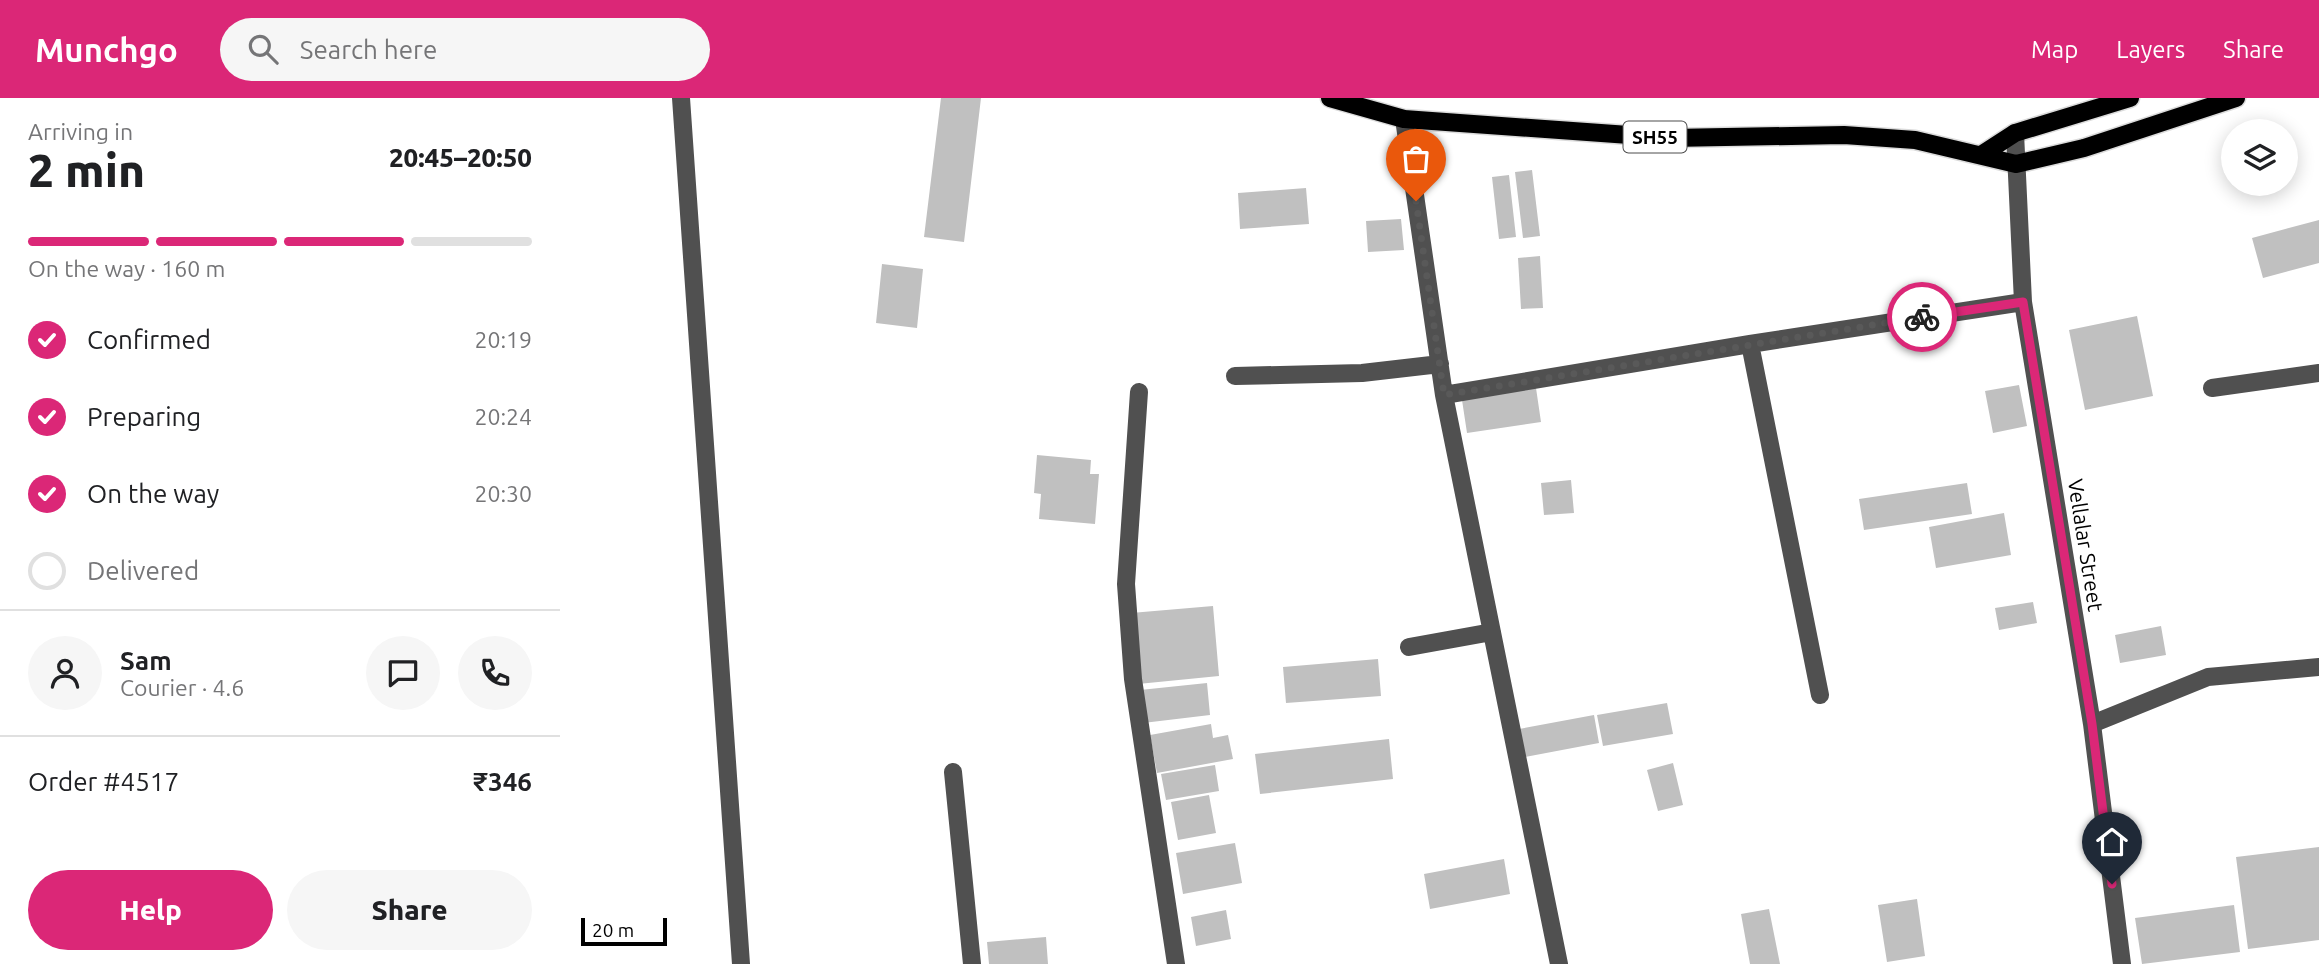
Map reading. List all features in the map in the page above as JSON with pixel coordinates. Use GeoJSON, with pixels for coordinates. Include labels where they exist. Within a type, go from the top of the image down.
{"type":"FeatureCollection","features":[{"type":"Feature","properties":{"kind":"main road","name":"SH55"},"geometry":{"type":"LineString","coordinates":[[1330,98],[1404,119],[1671,138],[1844,135],[1915,140],[2016,164],[2084,148],[2236,98]]}},
{"type":"Feature","properties":{"kind":"main road"},"geometry":{"type":"LineString","coordinates":[[1981,155],[2015,133],[2130,98]]}},
{"type":"Feature","properties":{"kind":"street"},"geometry":{"type":"LineString","coordinates":[[681,98],[741,964]]}},
{"type":"Feature","properties":{"kind":"street"},"geometry":{"type":"LineString","coordinates":[[1404,119],[1444,395],[1559,964]]}},
{"type":"Feature","properties":{"kind":"street","name":"Vellalar Street"},"geometry":{"type":"LineString","coordinates":[[2015,133],[2023,302],[2092,724],[2122,964]]}},
{"type":"Feature","properties":{"kind":"street"},"geometry":{"type":"LineString","coordinates":[[1444,395],[2023,302]]}},
{"type":"Feature","properties":{"kind":"street"},"geometry":{"type":"LineString","coordinates":[[1750,344],[1820,695]]}},
{"type":"Feature","properties":{"kind":"street"},"geometry":{"type":"LineString","coordinates":[[1236,376],[1362,373],[1440,365]]}},
{"type":"Feature","properties":{"kind":"street"},"geometry":{"type":"LineString","coordinates":[[2212,388],[2319,373]]}},
{"type":"Feature","properties":{"kind":"street"},"geometry":{"type":"LineString","coordinates":[[1139,393],[1126,584],[1135,692],[1176,964]]}},
{"type":"Feature","properties":{"kind":"street"},"geometry":{"type":"LineString","coordinates":[[1409,647],[1492,632]]}},
{"type":"Feature","properties":{"kind":"street"},"geometry":{"type":"LineString","coordinates":[[2092,724],[2208,677],[2319,667]]}},
{"type":"Feature","properties":{"kind":"street"},"geometry":{"type":"LineString","coordinates":[[953,772],[972,964]]}},
{"type":"Feature","properties":{"kind":"building"},"geometry":{"type":"Polygon","coordinates":[[[941,98],[981,98],[964,242],[924,237],[941,98]]]}},
{"type":"Feature","properties":{"kind":"building"},"geometry":{"type":"Polygon","coordinates":[[[1532,170],[1540,236],[1523,238],[1515,172],[1532,170]]]}},
{"type":"Feature","properties":{"kind":"building"},"geometry":{"type":"Polygon","coordinates":[[[1509,175],[1516,237],[1499,239],[1492,177],[1509,175]]]}},
{"type":"Feature","properties":{"kind":"building"},"geometry":{"type":"Polygon","coordinates":[[[1306,188],[1309,224],[1240,229],[1238,193],[1306,188]]]}},
{"type":"Feature","properties":{"kind":"building"},"geometry":{"type":"Polygon","coordinates":[[[1401,219],[1404,250],[1368,252],[1366,221],[1401,219]]]}},
{"type":"Feature","properties":{"kind":"building"},"geometry":{"type":"Polygon","coordinates":[[[2319,220],[2319,263],[2263,278],[2252,238],[2319,220]]]}},
{"type":"Feature","properties":{"kind":"building"},"geometry":{"type":"Polygon","coordinates":[[[1540,256],[1543,308],[1521,309],[1518,258],[1540,256]]]}},
{"type":"Feature","properties":{"kind":"building"},"geometry":{"type":"Polygon","coordinates":[[[882,264],[923,269],[917,328],[876,323],[882,264]]]}},
{"type":"Feature","properties":{"kind":"building"},"geometry":{"type":"Polygon","coordinates":[[[2137,316],[2153,396],[2085,410],[2069,330],[2137,316]]]}},
{"type":"Feature","properties":{"kind":"building"},"geometry":{"type":"Polygon","coordinates":[[[2019,385],[2027,426],[1993,433],[1985,391],[2019,385]]]}},
{"type":"Feature","properties":{"kind":"building"},"geometry":{"type":"Polygon","coordinates":[[[1536,388],[1541,422],[1467,433],[1462,400],[1536,388]]]}},
{"type":"Feature","properties":{"kind":"building"},"geometry":{"type":"Polygon","coordinates":[[[1037,455],[1091,460],[1090,474],[1099,474],[1095,524],[1039,519],[1041,494],[1034,493],[1037,455]]]}},
{"type":"Feature","properties":{"kind":"building"},"geometry":{"type":"Polygon","coordinates":[[[1571,480],[1574,513],[1544,515],[1541,483],[1571,480]]]}},
{"type":"Feature","properties":{"kind":"building"},"geometry":{"type":"Polygon","coordinates":[[[1967,483],[1972,514],[1864,530],[1859,499],[1967,483]]]}},
{"type":"Feature","properties":{"kind":"building"},"geometry":{"type":"Polygon","coordinates":[[[2004,513],[2011,555],[1936,568],[1929,527],[2004,513]]]}},
{"type":"Feature","properties":{"kind":"building"},"geometry":{"type":"Polygon","coordinates":[[[2033,602],[2037,623],[1999,630],[1995,608],[2033,602]]]}},
{"type":"Feature","properties":{"kind":"building"},"geometry":{"type":"Polygon","coordinates":[[[1213,606],[1219,676],[1138,684],[1131,613],[1213,606]]]}},
{"type":"Feature","properties":{"kind":"building"},"geometry":{"type":"Polygon","coordinates":[[[2161,626],[2166,655],[2120,663],[2115,635],[2161,626]]]}},
{"type":"Feature","properties":{"kind":"building"},"geometry":{"type":"Polygon","coordinates":[[[1378,659],[1381,696],[1286,703],[1283,667],[1378,659]]]}},
{"type":"Feature","properties":{"kind":"building"},"geometry":{"type":"Polygon","coordinates":[[[1207,683],[1210,715],[1143,723],[1140,690],[1207,683]]]}},
{"type":"Feature","properties":{"kind":"building"},"geometry":{"type":"Polygon","coordinates":[[[1667,703],[1673,734],[1603,746],[1597,715],[1667,703]]]}},
{"type":"Feature","properties":{"kind":"building"},"geometry":{"type":"Polygon","coordinates":[[[1594,715],[1599,743],[1525,757],[1519,729],[1594,715]]]}},
{"type":"Feature","properties":{"kind":"building"},"geometry":{"type":"Polygon","coordinates":[[[1211,724],[1213,738],[1228,735],[1233,759],[1157,773],[1150,735],[1211,724]]]}},
{"type":"Feature","properties":{"kind":"building"},"geometry":{"type":"Polygon","coordinates":[[[1389,739],[1393,779],[1260,794],[1255,754],[1389,739]]]}},
{"type":"Feature","properties":{"kind":"building"},"geometry":{"type":"Polygon","coordinates":[[[1673,763],[1683,805],[1658,811],[1647,770],[1673,763]]]}},
{"type":"Feature","properties":{"kind":"building"},"geometry":{"type":"Polygon","coordinates":[[[1215,765],[1219,791],[1166,800],[1161,774],[1215,765]]]}},
{"type":"Feature","properties":{"kind":"building"},"geometry":{"type":"Polygon","coordinates":[[[1209,795],[1216,833],[1178,840],[1171,802],[1209,795]]]}},
{"type":"Feature","properties":{"kind":"building"},"geometry":{"type":"Polygon","coordinates":[[[1235,843],[1242,883],[1183,894],[1176,853],[1235,843]]]}},
{"type":"Feature","properties":{"kind":"building"},"geometry":{"type":"Polygon","coordinates":[[[2319,847],[2319,940],[2248,949],[2236,857],[2319,847]]]}},
{"type":"Feature","properties":{"kind":"building"},"geometry":{"type":"Polygon","coordinates":[[[1504,859],[1510,894],[1430,909],[1424,874],[1504,859]]]}},
{"type":"Feature","properties":{"kind":"building"},"geometry":{"type":"Polygon","coordinates":[[[1917,899],[1925,956],[1887,962],[1878,905],[1917,899]]]}},
{"type":"Feature","properties":{"kind":"building"},"geometry":{"type":"Polygon","coordinates":[[[2234,905],[2240,952],[2142,964],[2135,918],[2234,905]]]}},
{"type":"Feature","properties":{"kind":"building"},"geometry":{"type":"Polygon","coordinates":[[[1769,909],[1780,964],[1750,964],[1741,914],[1769,909]]]}},
{"type":"Feature","properties":{"kind":"building"},"geometry":{"type":"Polygon","coordinates":[[[1226,910],[1231,939],[1196,946],[1191,917],[1226,910]]]}},
{"type":"Feature","properties":{"kind":"building"},"geometry":{"type":"Polygon","coordinates":[[[1046,937],[1048,964],[989,964],[987,942],[1046,937]]]}},
{"type":"Feature","properties":{"kind":"way so far"},"geometry":{"type":"LineString","coordinates":[[1416,201],[1444,395],[1922,317]]}},
{"type":"Feature","properties":{"kind":"route"},"geometry":{"type":"LineString","coordinates":[[1922,317],[2023,302],[2092,724],[2112,884]]}}]}
